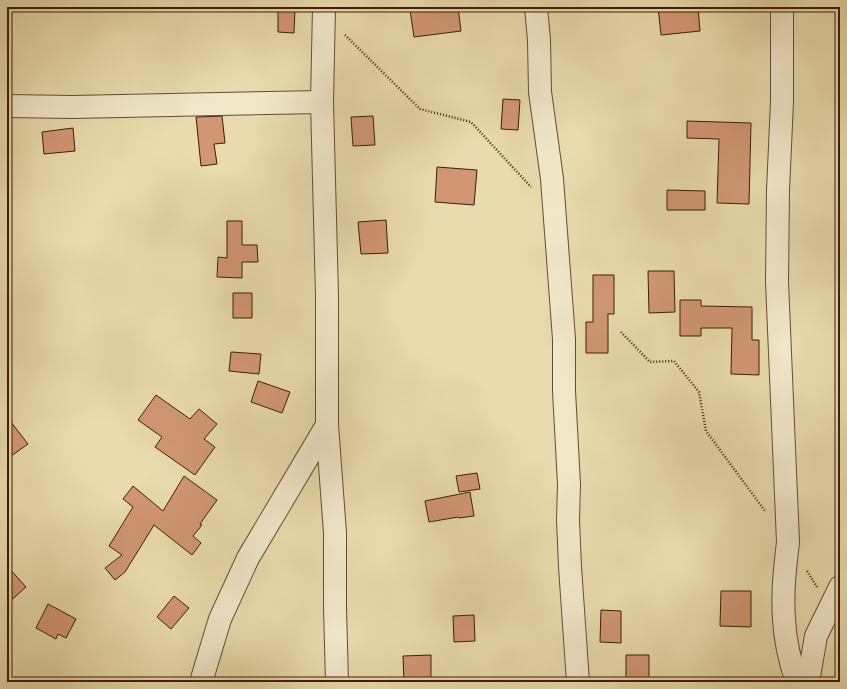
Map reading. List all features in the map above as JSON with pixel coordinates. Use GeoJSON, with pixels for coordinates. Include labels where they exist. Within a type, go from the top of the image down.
{"type":"FeatureCollection","features":[{"type":"Feature","properties":{"kind":"street"},"geometry":{"type":"LineString","coordinates":[[536,7],[539,40],[540,92],[552,179],[564,339],[564,391],[569,484],[569,535],[578,682]]}},
{"type":"Feature","properties":{"kind":"street"},"geometry":{"type":"LineString","coordinates":[[782,7],[782,102],[778,190],[777,282],[788,542],[784,581],[784,619],[786,641],[797,682]]}},
{"type":"Feature","properties":{"kind":"street"},"geometry":{"type":"LineString","coordinates":[[323,10],[322,102],[327,296],[328,425],[335,532],[337,682]]}},
{"type":"Feature","properties":{"kind":"street"},"geometry":{"type":"LineString","coordinates":[[7,105],[72,107],[322,102]]}},
{"type":"Feature","properties":{"kind":"street"},"geometry":{"type":"LineString","coordinates":[[201,682],[220,619],[248,558],[328,425]]}},
{"type":"Feature","properties":{"kind":"street"},"geometry":{"type":"LineString","coordinates":[[808,682],[816,636],[835,596]]}},
{"type":"Feature","properties":{"kind":"path"},"geometry":{"type":"LineString","coordinates":[[323,10],[420,109],[471,122],[554,212]]}},
{"type":"Feature","properties":{"kind":"path"},"geometry":{"type":"LineString","coordinates":[[621,332],[650,362],[674,361],[699,392],[706,431],[765,511]]}},
{"type":"Feature","properties":{"kind":"path"},"geometry":{"type":"LineString","coordinates":[[788,542],[835,596]]}},
{"type":"Feature","properties":{"kind":"building"},"geometry":{"type":"Polygon","coordinates":[[[278,7],[295,7],[294,33],[278,32],[278,7]]]}},
{"type":"Feature","properties":{"kind":"building"},"geometry":{"type":"Polygon","coordinates":[[[423,7],[458,7],[461,31],[414,37],[410,10],[424,8],[423,7]]]}},
{"type":"Feature","properties":{"kind":"building"},"geometry":{"type":"Polygon","coordinates":[[[658,7],[698,7],[700,31],[661,35],[658,7]]]}},
{"type":"Feature","properties":{"kind":"building"},"geometry":{"type":"Polygon","coordinates":[[[503,99],[520,100],[518,130],[501,129],[503,99]]]}},
{"type":"Feature","properties":{"kind":"building"},"geometry":{"type":"Polygon","coordinates":[[[222,116],[225,143],[214,144],[217,164],[201,166],[196,117],[222,116]]]}},
{"type":"Feature","properties":{"kind":"building"},"geometry":{"type":"Polygon","coordinates":[[[373,116],[375,145],[353,146],[351,117],[373,116]]]}},
{"type":"Feature","properties":{"kind":"building"},"geometry":{"type":"Polygon","coordinates":[[[687,121],[751,123],[749,204],[717,203],[719,139],[687,138],[687,121]]]}},
{"type":"Feature","properties":{"kind":"building"},"geometry":{"type":"Polygon","coordinates":[[[73,128],[75,151],[44,154],[42,132],[73,128]]]}},
{"type":"Feature","properties":{"kind":"building"},"geometry":{"type":"Polygon","coordinates":[[[437,167],[477,170],[474,205],[435,202],[437,167]]]}},
{"type":"Feature","properties":{"kind":"building"},"geometry":{"type":"Polygon","coordinates":[[[667,190],[705,191],[705,210],[667,210],[667,190]]]}},
{"type":"Feature","properties":{"kind":"building"},"geometry":{"type":"Polygon","coordinates":[[[386,220],[388,253],[361,254],[358,222],[386,220]]]}},
{"type":"Feature","properties":{"kind":"building"},"geometry":{"type":"Polygon","coordinates":[[[227,221],[242,221],[242,245],[257,245],[258,262],[242,262],[242,278],[217,277],[218,257],[227,258],[227,221]]]}},
{"type":"Feature","properties":{"kind":"building"},"geometry":{"type":"Polygon","coordinates":[[[648,271],[674,271],[675,312],[649,313],[648,271]]]}},
{"type":"Feature","properties":{"kind":"building"},"geometry":{"type":"Polygon","coordinates":[[[593,275],[614,275],[614,314],[608,314],[608,353],[586,353],[586,322],[593,322],[593,275]]]}},
{"type":"Feature","properties":{"kind":"building"},"geometry":{"type":"Polygon","coordinates":[[[233,293],[252,293],[252,318],[233,318],[233,293]]]}},
{"type":"Feature","properties":{"kind":"building"},"geometry":{"type":"Polygon","coordinates":[[[680,300],[701,300],[701,306],[752,307],[752,340],[759,340],[759,375],[731,374],[732,328],[701,328],[701,336],[680,336],[680,300]]]}},
{"type":"Feature","properties":{"kind":"building"},"geometry":{"type":"Polygon","coordinates":[[[231,352],[261,354],[259,374],[229,371],[231,352]]]}},
{"type":"Feature","properties":{"kind":"building"},"geometry":{"type":"Polygon","coordinates":[[[258,381],[290,392],[282,413],[251,402],[258,381]]]}},
{"type":"Feature","properties":{"kind":"building"},"geometry":{"type":"Polygon","coordinates":[[[156,395],[190,419],[199,409],[217,424],[204,439],[215,447],[195,475],[155,447],[162,437],[138,420],[156,395]]]}},
{"type":"Feature","properties":{"kind":"building"},"geometry":{"type":"Polygon","coordinates":[[[7,417],[28,444],[7,459],[7,417]]]}},
{"type":"Feature","properties":{"kind":"building"},"geometry":{"type":"Polygon","coordinates":[[[477,473],[480,489],[459,492],[456,476],[477,473]]]}},
{"type":"Feature","properties":{"kind":"building"},"geometry":{"type":"Polygon","coordinates":[[[184,476],[217,500],[200,524],[202,525],[193,536],[201,543],[192,555],[154,525],[125,572],[115,580],[105,568],[122,555],[109,546],[133,507],[123,499],[133,486],[163,511],[184,476]]]}},
{"type":"Feature","properties":{"kind":"building"},"geometry":{"type":"Polygon","coordinates":[[[470,492],[474,516],[429,522],[425,501],[470,492]]]}},
{"type":"Feature","properties":{"kind":"building"},"geometry":{"type":"Polygon","coordinates":[[[7,566],[26,587],[7,604],[7,566]]]}},
{"type":"Feature","properties":{"kind":"building"},"geometry":{"type":"Polygon","coordinates":[[[721,591],[751,591],[751,627],[720,626],[721,591]]]}},
{"type":"Feature","properties":{"kind":"building"},"geometry":{"type":"Polygon","coordinates":[[[174,596],[189,608],[171,629],[157,617],[174,596]]]}},
{"type":"Feature","properties":{"kind":"building"},"geometry":{"type":"Polygon","coordinates":[[[48,604],[76,619],[66,638],[58,634],[56,639],[36,628],[48,604]]]}},
{"type":"Feature","properties":{"kind":"building"},"geometry":{"type":"Polygon","coordinates":[[[601,610],[621,611],[621,643],[600,642],[601,610]]]}},
{"type":"Feature","properties":{"kind":"building"},"geometry":{"type":"Polygon","coordinates":[[[474,615],[475,641],[454,642],[453,616],[474,615]]]}},
{"type":"Feature","properties":{"kind":"building"},"geometry":{"type":"Polygon","coordinates":[[[431,655],[431,682],[404,682],[403,656],[431,655]]]}},
{"type":"Feature","properties":{"kind":"building"},"geometry":{"type":"Polygon","coordinates":[[[626,655],[649,655],[649,682],[626,682],[626,655]]]}}]}
